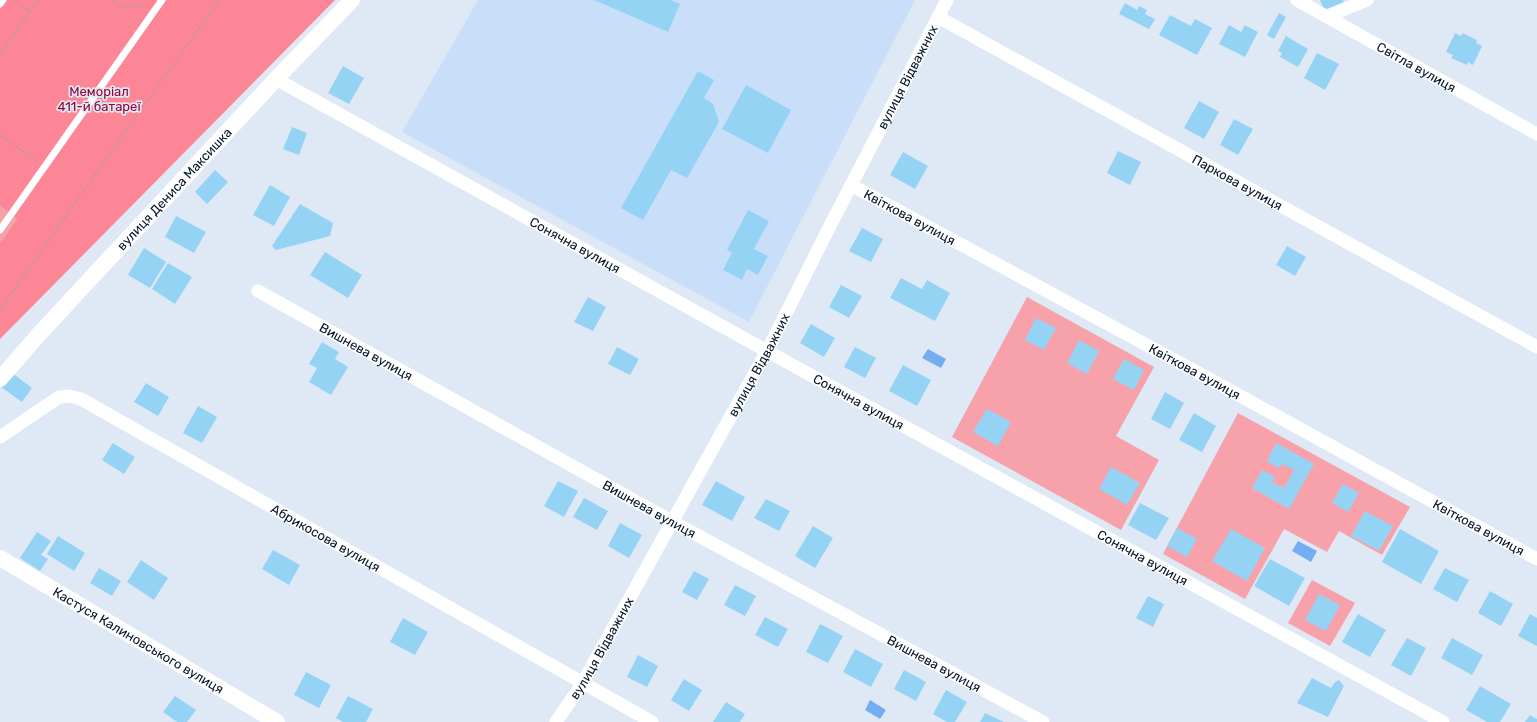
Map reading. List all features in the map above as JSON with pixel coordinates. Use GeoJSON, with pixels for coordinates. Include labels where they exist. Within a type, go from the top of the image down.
{"type":"FeatureCollection","features":[{"type":"Feature","properties":{"kind":"street","name":"вулиця Дениса Максишка"},"geometry":{"type":"LineString","coordinates":[[0,379],[40,332],[276,79],[352,0]]}},
{"type":"Feature","properties":{"kind":"street","name":"вулиця Відважних"},"geometry":{"type":"LineString","coordinates":[[556,722],[582,684],[767,351],[947,0]]}},
{"type":"Feature","properties":{"kind":"street","name":"Світла вулиця"},"geometry":{"type":"LineString","coordinates":[[1297,0],[1537,134]]}},
{"type":"Feature","properties":{"kind":"street"},"geometry":{"type":"LineString","coordinates":[[1328,16],[1366,0]]}},
{"type":"Feature","properties":{"kind":"street","name":"Паркова вулиця"},"geometry":{"type":"LineString","coordinates":[[938,17],[1537,347]]}},
{"type":"Feature","properties":{"kind":"street","name":"Сонячна вулиця"},"geometry":{"type":"LineString","coordinates":[[276,79],[767,351],[1444,722]]}},
{"type":"Feature","properties":{"kind":"street","name":"Квіткова вулиця"},"geometry":{"type":"LineString","coordinates":[[851,185],[1204,376],[1537,559]]}},
{"type":"Feature","properties":{"kind":"street","name":"Вишнева вулиця"},"geometry":{"type":"LineString","coordinates":[[258,291],[673,522],[1043,722]]}},
{"type":"Feature","properties":{"kind":"street","name":"Абрикосова вулиця"},"geometry":{"type":"LineString","coordinates":[[0,437],[59,397],[69,396],[81,399],[582,684],[652,722]]}},
{"type":"Feature","properties":{"kind":"street","name":"Кастуся Калиновського вулиця"},"geometry":{"type":"LineString","coordinates":[[0,558],[277,722]]}},
{"type":"Feature","properties":{"kind":"lane"},"geometry":{"type":"LineString","coordinates":[[0,4],[3,0]]}},
{"type":"Feature","properties":{"kind":"lane"},"geometry":{"type":"LineString","coordinates":[[0,230],[162,0]]}},
{"type":"Feature","properties":{"kind":"path"},"geometry":{"type":"LineString","coordinates":[[12,0],[30,12]]}},
{"type":"Feature","properties":{"kind":"path"},"geometry":{"type":"LineString","coordinates":[[0,53],[38,0]]}},
{"type":"Feature","properties":{"kind":"path"},"geometry":{"type":"LineString","coordinates":[[114,0],[120,6],[158,7]]}},
{"type":"Feature","properties":{"kind":"path"},"geometry":{"type":"LineString","coordinates":[[0,309],[219,0]]}},
{"type":"Feature","properties":{"kind":"path"},"geometry":{"type":"LineString","coordinates":[[0,136],[45,166]]}},
{"type":"Feature","properties":{"kind":"shaded area"},"geometry":{"type":"Polygon","coordinates":[[[478,0],[915,0],[749,322],[402,132],[478,0]]]}},
{"type":"Feature","properties":{"kind":"shaded area"},"geometry":{"type":"Polygon","coordinates":[[[0,206],[17,219],[0,243],[0,206]]]}},
{"type":"Feature","properties":{"kind":"shaded area"},"geometry":{"type":"Polygon","coordinates":[[[1027,297],[1154,367],[1116,436],[1159,460],[1121,530],[952,437],[1027,297]]]}},
{"type":"Feature","properties":{"kind":"shaded area"},"geometry":{"type":"Polygon","coordinates":[[[1238,413],[1410,507],[1382,555],[1339,531],[1327,552],[1284,529],[1245,599],[1163,554],[1238,413]]]}},
{"type":"Feature","properties":{"kind":"shaded area"},"geometry":{"type":"Polygon","coordinates":[[[1312,580],[1355,603],[1330,646],[1288,623],[1312,580]]]}},
{"type":"Feature","properties":{"kind":"green space","name":"Меморіал 411-й батареї"},"geometry":{"type":"Polygon","coordinates":[[[0,0],[335,0],[0,339],[0,243],[17,219],[0,206],[0,0]]]}},
{"type":"Feature","properties":{"kind":"water"},"geometry":{"type":"Polygon","coordinates":[[[928,349],[946,359],[941,368],[922,358],[928,349]]]}},
{"type":"Feature","properties":{"kind":"water"},"geometry":{"type":"Polygon","coordinates":[[[1298,541],[1317,551],[1311,562],[1292,551],[1298,541]]]}},
{"type":"Feature","properties":{"kind":"water"},"geometry":{"type":"Polygon","coordinates":[[[870,700],[886,710],[880,719],[865,710],[870,700]]]}},
{"type":"Feature","properties":{"kind":"building"},"geometry":{"type":"Polygon","coordinates":[[[594,0],[671,0],[680,4],[668,32],[594,0]]]}},
{"type":"Feature","properties":{"kind":"building"},"geometry":{"type":"Polygon","coordinates":[[[1320,0],[1343,0],[1344,2],[1324,10],[1320,0]]]}},
{"type":"Feature","properties":{"kind":"building"},"geometry":{"type":"Polygon","coordinates":[[[1125,3],[1137,10],[1139,6],[1147,10],[1145,14],[1155,19],[1149,29],[1119,14],[1125,3]]]}},
{"type":"Feature","properties":{"kind":"building"},"geometry":{"type":"Polygon","coordinates":[[[1279,13],[1286,17],[1274,39],[1267,35],[1279,13]]]}},
{"type":"Feature","properties":{"kind":"building"},"geometry":{"type":"Polygon","coordinates":[[[1170,15],[1191,26],[1195,19],[1212,28],[1197,55],[1159,35],[1170,15]]]}},
{"type":"Feature","properties":{"kind":"building"},"geometry":{"type":"Polygon","coordinates":[[[1229,25],[1241,32],[1245,25],[1258,32],[1245,57],[1219,44],[1229,25]]]}},
{"type":"Feature","properties":{"kind":"building"},"geometry":{"type":"Polygon","coordinates":[[[1455,33],[1461,36],[1463,33],[1477,40],[1476,43],[1482,46],[1473,65],[1468,62],[1467,65],[1451,58],[1453,55],[1446,52],[1455,33]]]}},
{"type":"Feature","properties":{"kind":"building"},"geometry":{"type":"Polygon","coordinates":[[[1286,36],[1308,49],[1298,67],[1280,57],[1282,53],[1278,51],[1286,36]]]}},
{"type":"Feature","properties":{"kind":"building"},"geometry":{"type":"Polygon","coordinates":[[[1317,53],[1339,64],[1325,90],[1304,78],[1317,53]]]}},
{"type":"Feature","properties":{"kind":"building"},"geometry":{"type":"Polygon","coordinates":[[[343,66],[364,78],[349,104],[328,93],[343,66]]]}},
{"type":"Feature","properties":{"kind":"building"},"geometry":{"type":"Polygon","coordinates":[[[698,71],[714,80],[704,98],[713,104],[719,122],[687,178],[671,170],[643,220],[621,208],[698,71]]]}},
{"type":"Feature","properties":{"kind":"building"},"geometry":{"type":"Polygon","coordinates":[[[746,85],[791,110],[768,153],[722,129],[746,85]]]}},
{"type":"Feature","properties":{"kind":"building"},"geometry":{"type":"Polygon","coordinates":[[[1199,101],[1219,112],[1204,139],[1184,128],[1199,101]]]}},
{"type":"Feature","properties":{"kind":"building"},"geometry":{"type":"Polygon","coordinates":[[[1234,119],[1253,129],[1238,155],[1220,145],[1234,119]]]}},
{"type":"Feature","properties":{"kind":"building"},"geometry":{"type":"Polygon","coordinates":[[[292,127],[307,133],[299,155],[283,149],[292,127]]]}},
{"type":"Feature","properties":{"kind":"building"},"geometry":{"type":"Polygon","coordinates":[[[1118,151],[1141,162],[1130,185],[1107,173],[1118,151]]]}},
{"type":"Feature","properties":{"kind":"building"},"geometry":{"type":"Polygon","coordinates":[[[903,152],[928,166],[915,189],[890,175],[903,152]]]}},
{"type":"Feature","properties":{"kind":"building"},"geometry":{"type":"Polygon","coordinates":[[[215,170],[228,182],[207,204],[195,192],[215,170]]]}},
{"type":"Feature","properties":{"kind":"building"},"geometry":{"type":"Polygon","coordinates":[[[270,185],[290,197],[274,226],[253,215],[270,185]]]}},
{"type":"Feature","properties":{"kind":"building"},"geometry":{"type":"Polygon","coordinates":[[[300,204],[333,223],[330,236],[276,250],[272,246],[300,204]]]}},
{"type":"Feature","properties":{"kind":"building"},"geometry":{"type":"Polygon","coordinates":[[[748,210],[769,221],[754,249],[768,256],[758,275],[747,269],[742,280],[723,270],[732,252],[727,250],[748,210]]]}},
{"type":"Feature","properties":{"kind":"building"},"geometry":{"type":"Polygon","coordinates":[[[176,216],[206,232],[194,253],[165,237],[176,216]]]}},
{"type":"Feature","properties":{"kind":"building"},"geometry":{"type":"Polygon","coordinates":[[[862,228],[883,239],[871,262],[849,251],[862,228]]]}},
{"type":"Feature","properties":{"kind":"building"},"geometry":{"type":"Polygon","coordinates":[[[1287,246],[1306,257],[1295,276],[1276,265],[1287,246]]]}},
{"type":"Feature","properties":{"kind":"building"},"geometry":{"type":"Polygon","coordinates":[[[144,248],[166,262],[150,288],[128,275],[144,248]]]}},
{"type":"Feature","properties":{"kind":"building"},"geometry":{"type":"Polygon","coordinates":[[[325,252],[362,275],[348,298],[310,275],[325,252]]]}},
{"type":"Feature","properties":{"kind":"building"},"geometry":{"type":"Polygon","coordinates":[[[168,263],[192,277],[175,304],[152,289],[168,263]]]}},
{"type":"Feature","properties":{"kind":"building"},"geometry":{"type":"Polygon","coordinates":[[[901,278],[922,289],[927,280],[950,293],[935,321],[890,298],[901,278]]]}},
{"type":"Feature","properties":{"kind":"building"},"geometry":{"type":"Polygon","coordinates":[[[841,285],[862,296],[849,318],[829,307],[841,285]]]}},
{"type":"Feature","properties":{"kind":"building"},"geometry":{"type":"Polygon","coordinates":[[[588,297],[606,307],[593,331],[574,322],[588,297]]]}},
{"type":"Feature","properties":{"kind":"building"},"geometry":{"type":"Polygon","coordinates":[[[1036,318],[1056,328],[1044,350],[1025,340],[1036,318]]]}},
{"type":"Feature","properties":{"kind":"building"},"geometry":{"type":"Polygon","coordinates":[[[811,324],[835,338],[824,357],[800,343],[811,324]]]}},
{"type":"Feature","properties":{"kind":"building"},"geometry":{"type":"Polygon","coordinates":[[[1079,340],[1099,351],[1087,374],[1067,363],[1079,340]]]}},
{"type":"Feature","properties":{"kind":"building"},"geometry":{"type":"Polygon","coordinates":[[[322,342],[339,352],[335,359],[348,367],[331,395],[309,382],[317,368],[309,364],[322,342]]]}},
{"type":"Feature","properties":{"kind":"building"},"geometry":{"type":"Polygon","coordinates":[[[617,347],[639,359],[630,375],[608,364],[617,347]]]}},
{"type":"Feature","properties":{"kind":"building"},"geometry":{"type":"Polygon","coordinates":[[[855,347],[876,358],[865,378],[844,367],[855,347]]]}},
{"type":"Feature","properties":{"kind":"building"},"geometry":{"type":"Polygon","coordinates":[[[1124,359],[1144,370],[1134,390],[1113,379],[1124,359]]]}},
{"type":"Feature","properties":{"kind":"building"},"geometry":{"type":"Polygon","coordinates":[[[903,365],[931,380],[917,406],[889,391],[903,365]]]}},
{"type":"Feature","properties":{"kind":"building"},"geometry":{"type":"Polygon","coordinates":[[[12,373],[32,388],[22,402],[1,387],[12,373]]]}},
{"type":"Feature","properties":{"kind":"building"},"geometry":{"type":"Polygon","coordinates":[[[146,383],[169,397],[158,416],[134,402],[146,383]]]}},
{"type":"Feature","properties":{"kind":"building"},"geometry":{"type":"Polygon","coordinates":[[[1165,392],[1184,403],[1170,429],[1151,419],[1165,392]]]}},
{"type":"Feature","properties":{"kind":"building"},"geometry":{"type":"Polygon","coordinates":[[[198,406],[217,417],[202,443],[183,433],[198,406]]]}},
{"type":"Feature","properties":{"kind":"building"},"geometry":{"type":"Polygon","coordinates":[[[987,409],[1011,422],[998,446],[973,432],[987,409]]]}},
{"type":"Feature","properties":{"kind":"building"},"geometry":{"type":"Polygon","coordinates":[[[1194,413],[1216,426],[1202,452],[1179,440],[1194,413]]]}},
{"type":"Feature","properties":{"kind":"building"},"geometry":{"type":"Polygon","coordinates":[[[113,443],[135,457],[124,474],[102,460],[113,443]]]}},
{"type":"Feature","properties":{"kind":"building"},"geometry":{"type":"Polygon","coordinates":[[[1276,443],[1314,464],[1289,509],[1252,488],[1262,470],[1275,477],[1272,482],[1284,488],[1294,470],[1282,464],[1279,468],[1267,461],[1276,443]]]}},
{"type":"Feature","properties":{"kind":"building"},"geometry":{"type":"Polygon","coordinates":[[[1111,467],[1140,483],[1127,505],[1099,489],[1111,467]]]}},
{"type":"Feature","properties":{"kind":"building"},"geometry":{"type":"Polygon","coordinates":[[[558,481],[578,491],[564,517],[544,506],[558,481]]]}},
{"type":"Feature","properties":{"kind":"building"},"geometry":{"type":"Polygon","coordinates":[[[716,481],[745,497],[732,521],[702,505],[716,481]]]}},
{"type":"Feature","properties":{"kind":"building"},"geometry":{"type":"Polygon","coordinates":[[[1343,484],[1359,493],[1348,512],[1332,503],[1343,484]]]}},
{"type":"Feature","properties":{"kind":"building"},"geometry":{"type":"Polygon","coordinates":[[[584,498],[608,511],[597,530],[573,517],[584,498]]]}},
{"type":"Feature","properties":{"kind":"building"},"geometry":{"type":"Polygon","coordinates":[[[766,499],[790,511],[779,531],[754,518],[766,499]]]}},
{"type":"Feature","properties":{"kind":"building"},"geometry":{"type":"Polygon","coordinates":[[[1140,503],[1169,518],[1156,540],[1128,525],[1140,503]]]}},
{"type":"Feature","properties":{"kind":"building"},"geometry":{"type":"Polygon","coordinates":[[[1365,511],[1393,526],[1379,551],[1351,536],[1365,511]]]}},
{"type":"Feature","properties":{"kind":"building"},"geometry":{"type":"Polygon","coordinates":[[[620,523],[642,535],[629,558],[608,546],[620,523]]]}},
{"type":"Feature","properties":{"kind":"building"},"geometry":{"type":"Polygon","coordinates":[[[813,526],[833,538],[815,568],[795,556],[813,526]]]}},
{"type":"Feature","properties":{"kind":"building"},"geometry":{"type":"Polygon","coordinates":[[[1177,528],[1197,539],[1187,557],[1167,546],[1177,528]]]}},
{"type":"Feature","properties":{"kind":"building"},"geometry":{"type":"Polygon","coordinates":[[[1231,529],[1265,548],[1247,581],[1212,561],[1231,529]]]}},
{"type":"Feature","properties":{"kind":"building"},"geometry":{"type":"Polygon","coordinates":[[[1400,529],[1439,551],[1421,584],[1382,562],[1400,529]]]}},
{"type":"Feature","properties":{"kind":"building"},"geometry":{"type":"Polygon","coordinates":[[[37,532],[51,541],[41,555],[48,559],[40,571],[20,558],[37,532]]]}},
{"type":"Feature","properties":{"kind":"building"},"geometry":{"type":"Polygon","coordinates":[[[58,536],[85,553],[74,571],[47,554],[58,536]]]}},
{"type":"Feature","properties":{"kind":"building"},"geometry":{"type":"Polygon","coordinates":[[[273,550],[300,565],[289,585],[262,569],[273,550]]]}},
{"type":"Feature","properties":{"kind":"building"},"geometry":{"type":"Polygon","coordinates":[[[1270,559],[1305,578],[1289,606],[1254,586],[1270,559]]]}},
{"type":"Feature","properties":{"kind":"building"},"geometry":{"type":"Polygon","coordinates":[[[141,560],[168,578],[154,600],[127,582],[141,560]]]}},
{"type":"Feature","properties":{"kind":"building"},"geometry":{"type":"Polygon","coordinates":[[[99,568],[121,581],[112,596],[90,583],[99,568]]]}},
{"type":"Feature","properties":{"kind":"building"},"geometry":{"type":"Polygon","coordinates":[[[1445,568],[1469,580],[1457,602],[1433,589],[1445,568]]]}},
{"type":"Feature","properties":{"kind":"building"},"geometry":{"type":"Polygon","coordinates":[[[694,571],[709,579],[697,600],[682,592],[694,571]]]}},
{"type":"Feature","properties":{"kind":"building"},"geometry":{"type":"Polygon","coordinates":[[[735,585],[756,596],[745,616],[724,605],[735,585]]]}},
{"type":"Feature","properties":{"kind":"building"},"geometry":{"type":"Polygon","coordinates":[[[1490,591],[1513,604],[1501,626],[1478,613],[1490,591]]]}},
{"type":"Feature","properties":{"kind":"building"},"geometry":{"type":"Polygon","coordinates":[[[1319,594],[1340,605],[1326,631],[1305,620],[1319,594]]]}},
{"type":"Feature","properties":{"kind":"building"},"geometry":{"type":"Polygon","coordinates":[[[1148,596],[1164,604],[1153,627],[1136,618],[1148,596]]]}},
{"type":"Feature","properties":{"kind":"building"},"geometry":{"type":"Polygon","coordinates":[[[1358,614],[1386,630],[1370,657],[1342,642],[1358,614]]]}},
{"type":"Feature","properties":{"kind":"building"},"geometry":{"type":"Polygon","coordinates":[[[1530,614],[1537,618],[1537,646],[1518,636],[1530,614]]]}},
{"type":"Feature","properties":{"kind":"building"},"geometry":{"type":"Polygon","coordinates":[[[765,617],[788,629],[778,647],[755,635],[765,617]]]}},
{"type":"Feature","properties":{"kind":"building"},"geometry":{"type":"Polygon","coordinates":[[[403,618],[428,632],[415,655],[390,642],[403,618]]]}},
{"type":"Feature","properties":{"kind":"building"},"geometry":{"type":"Polygon","coordinates":[[[820,624],[843,636],[828,663],[806,652],[820,624]]]}},
{"type":"Feature","properties":{"kind":"building"},"geometry":{"type":"Polygon","coordinates":[[[1407,638],[1426,648],[1411,676],[1391,665],[1407,638]]]}},
{"type":"Feature","properties":{"kind":"building"},"geometry":{"type":"Polygon","coordinates":[[[1452,638],[1483,655],[1472,675],[1441,658],[1452,638]]]}},
{"type":"Feature","properties":{"kind":"building"},"geometry":{"type":"Polygon","coordinates":[[[855,649],[883,664],[871,687],[843,672],[855,649]]]}},
{"type":"Feature","properties":{"kind":"building"},"geometry":{"type":"Polygon","coordinates":[[[638,655],[658,666],[647,687],[627,677],[638,655]]]}},
{"type":"Feature","properties":{"kind":"building"},"geometry":{"type":"Polygon","coordinates":[[[904,670],[926,682],[916,701],[894,689],[904,670]]]}},
{"type":"Feature","properties":{"kind":"building"},"geometry":{"type":"Polygon","coordinates":[[[306,672],[331,685],[319,708],[294,695],[306,672]]]}},
{"type":"Feature","properties":{"kind":"building"},"geometry":{"type":"Polygon","coordinates":[[[1312,678],[1331,688],[1335,682],[1339,680],[1344,686],[1328,717],[1297,703],[1312,678]]]}},
{"type":"Feature","properties":{"kind":"building"},"geometry":{"type":"Polygon","coordinates":[[[684,679],[702,690],[689,711],[671,700],[684,679]]]}},
{"type":"Feature","properties":{"kind":"building"},"geometry":{"type":"Polygon","coordinates":[[[1480,686],[1511,704],[1500,722],[1487,722],[1466,710],[1480,686]]]}},
{"type":"Feature","properties":{"kind":"building"},"geometry":{"type":"Polygon","coordinates":[[[946,690],[967,702],[955,722],[947,722],[933,714],[946,690]]]}},
{"type":"Feature","properties":{"kind":"building"},"geometry":{"type":"Polygon","coordinates":[[[175,696],[196,710],[187,722],[177,722],[163,712],[175,696]]]}},
{"type":"Feature","properties":{"kind":"building"},"geometry":{"type":"Polygon","coordinates":[[[348,696],[373,709],[366,722],[343,722],[336,718],[348,696]]]}},
{"type":"Feature","properties":{"kind":"building"},"geometry":{"type":"Polygon","coordinates":[[[726,702],[745,714],[740,722],[713,722],[726,702]]]}},
{"type":"Feature","properties":{"kind":"building"},"geometry":{"type":"Polygon","coordinates":[[[985,713],[1004,722],[980,722],[985,713]]]}},
{"type":"Feature","properties":{"kind":"building"},"geometry":{"type":"Polygon","coordinates":[[[1530,715],[1537,719],[1537,722],[1525,722],[1530,715]]]}}]}
